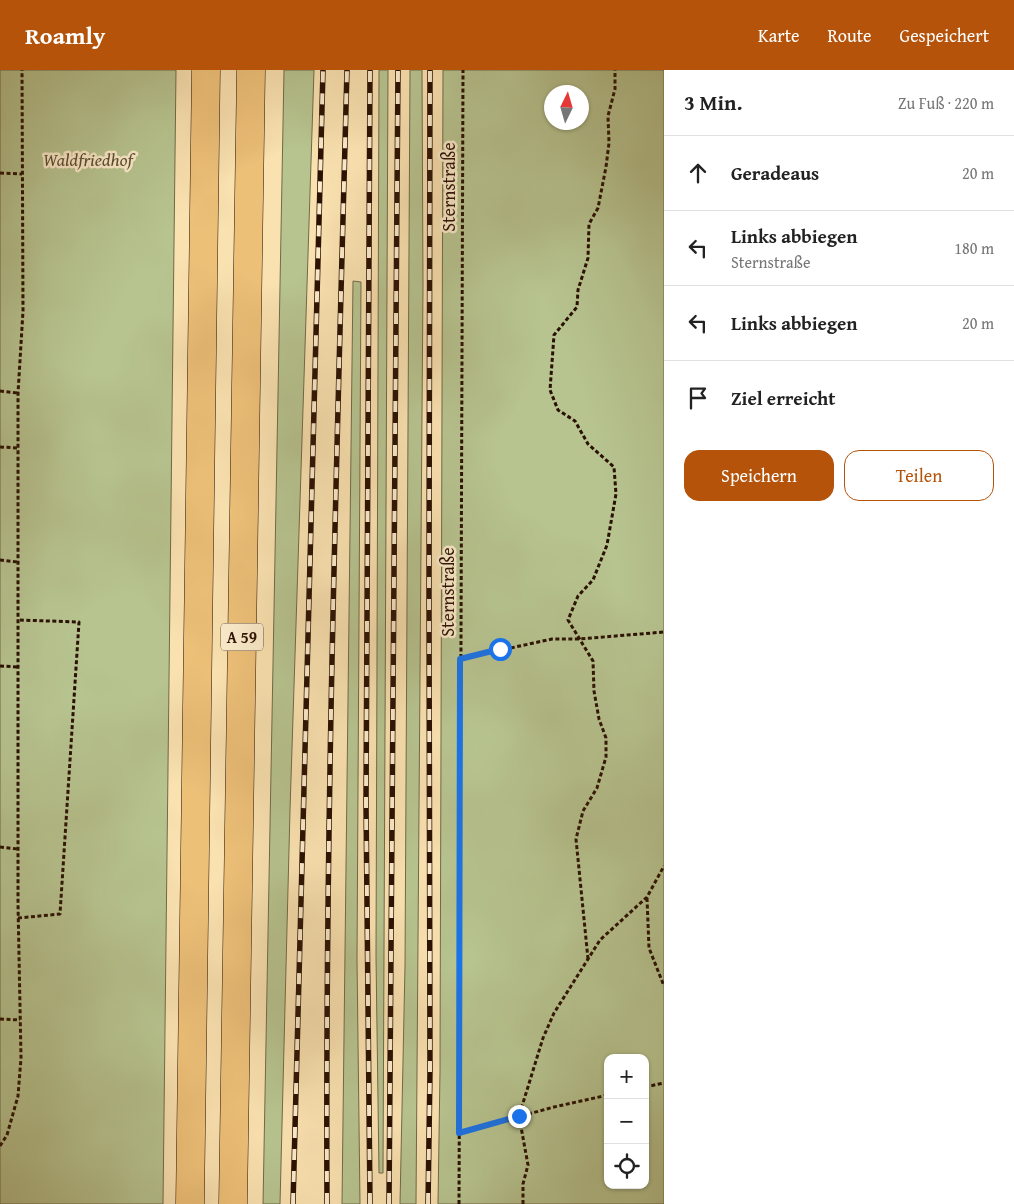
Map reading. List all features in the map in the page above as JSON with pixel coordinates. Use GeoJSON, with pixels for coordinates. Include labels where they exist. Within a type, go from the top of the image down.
{"type":"FeatureCollection","features":[{"type":"Feature","properties":{"kind":"highway","name":"A 59"},"geometry":{"type":"LineString","coordinates":[[190,1204],[206,70]]}},
{"type":"Feature","properties":{"kind":"highway","name":"A 59"},"geometry":{"type":"LineString","coordinates":[[233,1204],[251,70]]}},
{"type":"Feature","properties":{"kind":"path"},"geometry":{"type":"LineString","coordinates":[[0,1146],[7,1135],[18,1096],[21,1058],[18,918],[18,393],[23,311],[22,70]]}},
{"type":"Feature","properties":{"kind":"path","name":"Sternstraße"},"geometry":{"type":"LineString","coordinates":[[458,1204],[463,70]]}},
{"type":"Feature","properties":{"kind":"path"},"geometry":{"type":"LineString","coordinates":[[588,959],[576,839],[583,811],[597,788],[606,757],[606,738],[599,718],[594,691],[593,661],[568,620],[578,596],[593,580],[607,544],[616,494],[614,467],[588,444],[575,421],[558,410],[550,390],[554,335],[577,307],[578,290],[588,258],[588,224],[598,208],[606,167],[609,143],[608,116],[615,90],[615,70]]}},
{"type":"Feature","properties":{"kind":"path"},"geometry":{"type":"LineString","coordinates":[[0,173],[22,174]]}},
{"type":"Feature","properties":{"kind":"path"},"geometry":{"type":"LineString","coordinates":[[0,391],[18,393]]}},
{"type":"Feature","properties":{"kind":"path"},"geometry":{"type":"LineString","coordinates":[[0,447],[18,448]]}},
{"type":"Feature","properties":{"kind":"path"},"geometry":{"type":"LineString","coordinates":[[0,560],[18,562]]}},
{"type":"Feature","properties":{"kind":"path"},"geometry":{"type":"LineString","coordinates":[[18,918],[60,914],[78,622],[19,620]]}},
{"type":"Feature","properties":{"kind":"path"},"geometry":{"type":"LineString","coordinates":[[460,659],[552,639],[579,640],[664,632]]}},
{"type":"Feature","properties":{"kind":"path"},"geometry":{"type":"LineString","coordinates":[[0,666],[19,667]]}},
{"type":"Feature","properties":{"kind":"path"},"geometry":{"type":"LineString","coordinates":[[0,848],[18,850]]}},
{"type":"Feature","properties":{"kind":"path"},"geometry":{"type":"LineString","coordinates":[[523,1204],[523,1184],[528,1164],[519,1116],[543,1038],[554,1012],[600,940],[647,897],[664,866]]}},
{"type":"Feature","properties":{"kind":"path"},"geometry":{"type":"LineString","coordinates":[[647,897],[649,948],[664,986]]}},
{"type":"Feature","properties":{"kind":"path"},"geometry":{"type":"LineString","coordinates":[[0,1019],[20,1020]]}},
{"type":"Feature","properties":{"kind":"path"},"geometry":{"type":"LineString","coordinates":[[649,1086],[664,1083]]}},
{"type":"Feature","properties":{"kind":"path"},"geometry":{"type":"LineString","coordinates":[[459,1133],[519,1116],[604,1096]]}},
{"type":"Feature","properties":{"kind":"green space","name":"Waldfriedhof"},"geometry":{"type":"Polygon","coordinates":[[[0,70],[176,70],[163,1204],[0,1204],[0,70]]]}},
{"type":"Feature","properties":{"kind":"green space"},"geometry":{"type":"Polygon","coordinates":[[[284,70],[314,70],[290,810],[280,1204],[263,1204],[284,70]]]}},
{"type":"Feature","properties":{"kind":"green space"},"geometry":{"type":"Polygon","coordinates":[[[379,70],[388,70],[383,1173],[379,1173],[376,956],[379,70]]]}},
{"type":"Feature","properties":{"kind":"green space"},"geometry":{"type":"Polygon","coordinates":[[[410,70],[422,70],[423,284],[416,1204],[400,1204],[405,966],[410,70]]]}},
{"type":"Feature","properties":{"kind":"green space"},"geometry":{"type":"Polygon","coordinates":[[[443,70],[664,70],[664,1204],[438,1204],[443,70]]]}},
{"type":"Feature","properties":{"kind":"green space"},"geometry":{"type":"Polygon","coordinates":[[[353,281],[361,282],[357,959],[360,1204],[342,1204],[353,281]]]}},
{"type":"Feature","properties":{"kind":"railway"},"geometry":{"type":"LineString","coordinates":[[293,1204],[323,70]]}},
{"type":"Feature","properties":{"kind":"railway"},"geometry":{"type":"LineString","coordinates":[[327,1204],[330,779],[347,70]]}},
{"type":"Feature","properties":{"kind":"railway"},"geometry":{"type":"LineString","coordinates":[[370,70],[366,803],[370,1204]]}},
{"type":"Feature","properties":{"kind":"railway"},"geometry":{"type":"LineString","coordinates":[[389,1204],[398,70]]}},
{"type":"Feature","properties":{"kind":"railway"},"geometry":{"type":"LineString","coordinates":[[428,1204],[430,1071],[430,70]]}},
{"type":"Feature","properties":{"kind":"route"},"geometry":{"type":"LineString","coordinates":[[500,649],[460,659],[459,1133],[519,1116]]}}]}
